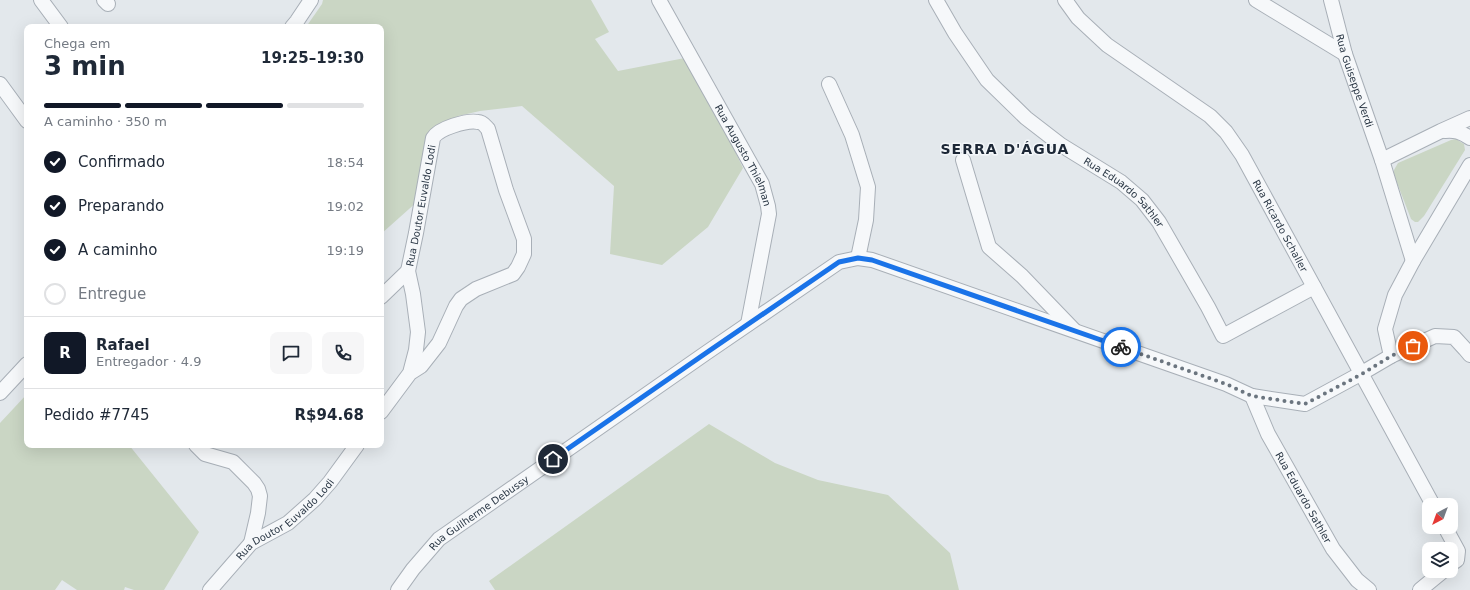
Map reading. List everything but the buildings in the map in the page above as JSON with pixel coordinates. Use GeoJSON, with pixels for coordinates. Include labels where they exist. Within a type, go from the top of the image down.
{"type":"FeatureCollection","features":[{"type":"Feature","properties":{"kind":"street"},"geometry":{"type":"LineString","coordinates":[[41,0],[59,24]]}},
{"type":"Feature","properties":{"kind":"street"},"geometry":{"type":"LineString","coordinates":[[294,24],[311,0]]}},
{"type":"Feature","properties":{"kind":"street","name":"Rua Augusto Thielman"},"geometry":{"type":"LineString","coordinates":[[659,0],[762,184],[768,206],[768,214],[748,324]]}},
{"type":"Feature","properties":{"kind":"street","name":"Rua Eduardo Sathler"},"geometry":{"type":"LineString","coordinates":[[935,0],[987,80],[1026,118],[1061,144],[1121,182],[1142,200],[1159,222],[1223,336],[1314,287]]}},
{"type":"Feature","properties":{"kind":"street","name":"Rua Ricardo Schaller"},"geometry":{"type":"LineString","coordinates":[[1065,0],[1078,18],[1107,45],[1210,116],[1226,132],[1242,155],[1429,498]]}},
{"type":"Feature","properties":{"kind":"street"},"geometry":{"type":"LineString","coordinates":[[1256,0],[1345,54]]}},
{"type":"Feature","properties":{"kind":"street","name":"Rua Guiseppe Verdi"},"geometry":{"type":"LineString","coordinates":[[1330,0],[1345,54],[1382,160],[1413,261]]}},
{"type":"Feature","properties":{"kind":"street"},"geometry":{"type":"LineString","coordinates":[[0,84],[24,117]]}},
{"type":"Feature","properties":{"kind":"street"},"geometry":{"type":"LineString","coordinates":[[829,84],[852,135],[868,187],[866,220],[858,258],[872,260],[1226,384],[1252,396],[1305,404],[1362,374],[1391,356],[1435,336],[1454,337],[1470,355]]}},
{"type":"Feature","properties":{"kind":"street"},"geometry":{"type":"LineString","coordinates":[[1382,160],[1470,118]]}},
{"type":"Feature","properties":{"kind":"street","name":"Rua Doutor Euvaldo Lodi"},"geometry":{"type":"LineString","coordinates":[[384,408],[410,372],[416,350],[418,332],[413,294],[408,271],[433,138],[440,132],[454,126],[467,122],[478,122],[483,124],[488,129],[506,190],[524,238],[524,254],[513,274],[476,289],[461,299],[456,306],[440,343],[421,366],[410,372]]}},
{"type":"Feature","properties":{"kind":"street"},"geometry":{"type":"LineString","coordinates":[[1441,131],[1454,130],[1463,133],[1470,138]]}},
{"type":"Feature","properties":{"kind":"street"},"geometry":{"type":"LineString","coordinates":[[964,160],[989,247],[1022,276],[1076,332]]}},
{"type":"Feature","properties":{"kind":"street"},"geometry":{"type":"LineString","coordinates":[[1391,356],[1385,329],[1395,295],[1413,261],[1470,165]]}},
{"type":"Feature","properties":{"kind":"street","name":"Rua Guilherme Debussy"},"geometry":{"type":"LineString","coordinates":[[398,590],[413,569],[439,539],[839,262],[858,258]]}},
{"type":"Feature","properties":{"kind":"street"},"geometry":{"type":"LineString","coordinates":[[384,294],[408,271]]}},
{"type":"Feature","properties":{"kind":"street"},"geometry":{"type":"LineString","coordinates":[[0,394],[24,367]]}},
{"type":"Feature","properties":{"kind":"street","name":"Rua Eduardo Sathler"},"geometry":{"type":"LineString","coordinates":[[1252,396],[1268,434],[1334,549],[1357,580],[1369,590]]}},
{"type":"Feature","properties":{"kind":"street"},"geometry":{"type":"LineString","coordinates":[[199,448],[205,454],[234,462],[258,489],[260,496],[258,513],[251,543]]}},
{"type":"Feature","properties":{"kind":"street","name":"Rua Doutor Euvaldo Lodi"},"geometry":{"type":"LineString","coordinates":[[210,590],[251,543],[288,523],[316,499],[355,448]]}},
{"type":"Feature","properties":{"kind":"street"},"geometry":{"type":"LineString","coordinates":[[1420,590],[1435,578]]}},
{"type":"Feature","properties":{"kind":"green space"},"geometry":{"type":"Polygon","coordinates":[[[323,0],[591,0],[609,32],[595,39],[618,71],[690,57],[743,168],[708,227],[662,265],[610,254],[614,186],[522,106],[480,111],[458,116],[430,132],[418,201],[384,231],[384,24],[308,24],[322,4],[323,0]]]}},
{"type":"Feature","properties":{"kind":"green space"},"geometry":{"type":"Polygon","coordinates":[[[1456,139],[1464,144],[1465,150],[1424,216],[1418,222],[1415,222],[1411,219],[1394,175],[1394,170],[1398,163],[1456,139]]]}},
{"type":"Feature","properties":{"kind":"green space"},"geometry":{"type":"Polygon","coordinates":[[[24,397],[24,448],[131,448],[199,532],[164,590],[134,590],[125,587],[124,590],[77,590],[62,580],[55,590],[0,590],[0,423],[24,397]]]}},
{"type":"Feature","properties":{"kind":"green space"},"geometry":{"type":"Polygon","coordinates":[[[709,424],[775,463],[818,480],[888,495],[950,553],[959,590],[495,590],[489,581],[709,424]]]}},
{"type":"Feature","properties":{"kind":"way so far"},"geometry":{"type":"LineString","coordinates":[[1121,347],[1226,384],[1252,396],[1305,404],[1362,374],[1391,356],[1413,346]]}},
{"type":"Feature","properties":{"kind":"district","name":"SERRA D'ÁGUA"},"geometry":{"type":"Point","coordinates":[1005,149]}},
{"type":"Feature","properties":{"kind":"route"},"geometry":{"type":"LineString","coordinates":[[553,459],[839,262],[858,258],[872,260],[1121,347]]}}]}
